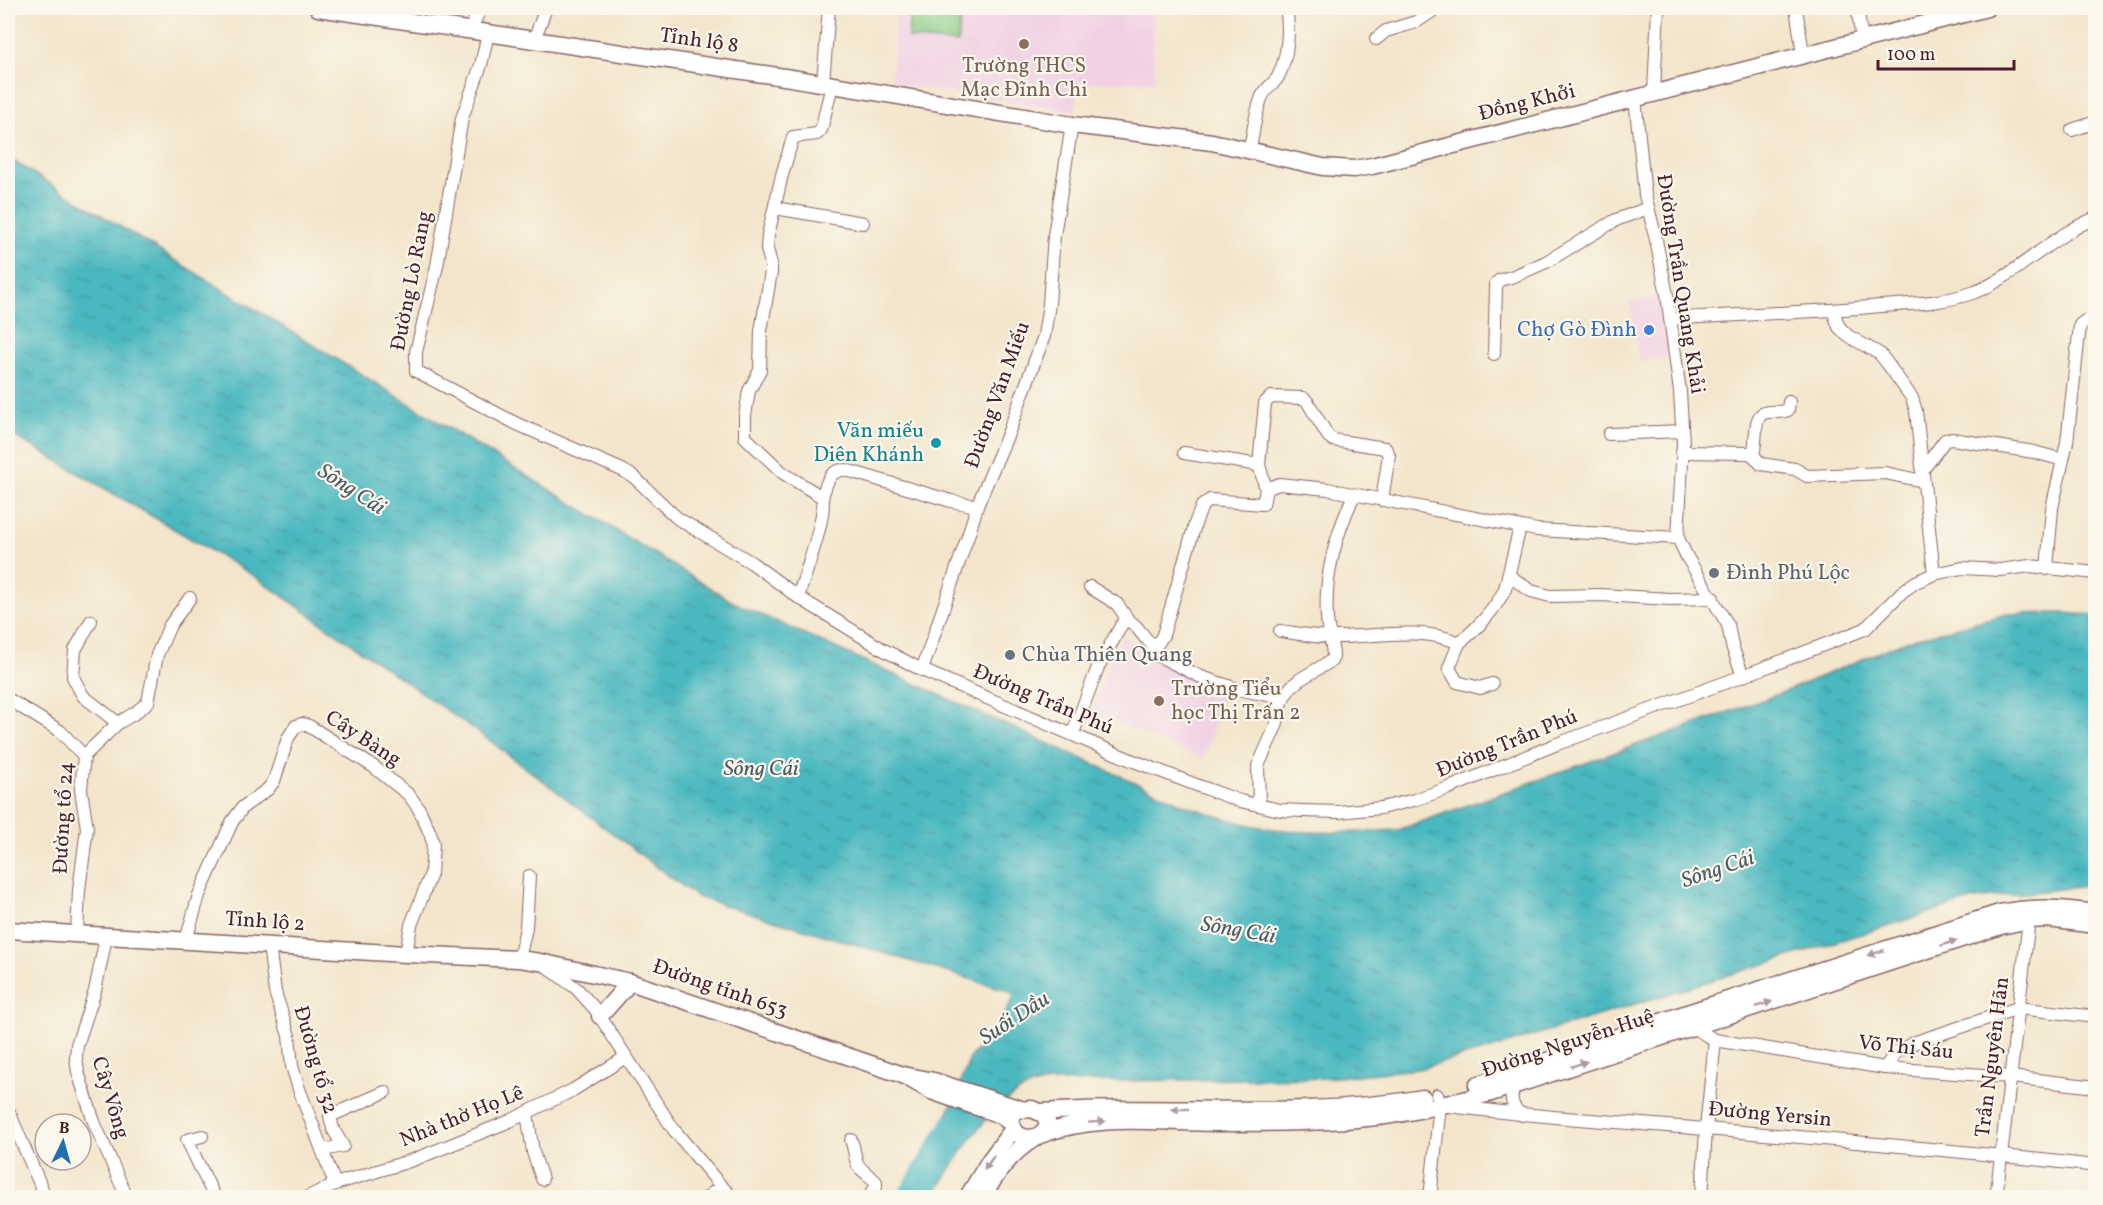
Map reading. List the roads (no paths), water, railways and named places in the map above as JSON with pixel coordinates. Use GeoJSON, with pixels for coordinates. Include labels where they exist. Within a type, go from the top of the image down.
{"type":"FeatureCollection","features":[{"type":"Feature","properties":{"kind":"main road","name":"Tỉnh lộ 8"},"geometry":{"type":"LineString","coordinates":[[318,8],[397,14],[488,33],[827,84],[1072,125]]}},
{"type":"Feature","properties":{"kind":"main road","name":"Đồng Khởi"},"geometry":{"type":"LineString","coordinates":[[1072,125],[1202,141],[1302,163],[1354,169],[1863,39],[1950,12],[1987,8]]}},
{"type":"Feature","properties":{"kind":"main road","name":"Đường Nguyễn Huệ"},"geometry":{"type":"LineString","coordinates":[[1439,1100],[1488,1094],[1688,1021],[1999,913],[2049,907],[2096,913]]}},
{"type":"Feature","properties":{"kind":"main road","name":"Đường Nguyễn Huệ"},"geometry":{"type":"LineString","coordinates":[[1041,1112],[1107,1108],[1216,1116],[1356,1119],[1386,1116],[1482,1084],[2001,926],[2029,920],[2048,919],[2096,925]]}},
{"type":"Feature","properties":{"kind":"main road","name":"Tỉnh lộ 2"},"geometry":{"type":"LineString","coordinates":[[8,930],[519,959]]}},
{"type":"Feature","properties":{"kind":"main road","name":"Đường tỉnh 653"},"geometry":{"type":"LineString","coordinates":[[519,959],[630,982],[997,1107],[1021,1109]]}},
{"type":"Feature","properties":{"kind":"main road"},"geometry":{"type":"LineString","coordinates":[[600,1016],[630,982]]}},
{"type":"Feature","properties":{"kind":"main road","name":"Đường tỉnh 653"},"geometry":{"type":"LineString","coordinates":[[997,1107],[1012,1126]]}},
{"type":"Feature","properties":{"kind":"main road"},"geometry":{"type":"LineString","coordinates":[[967,1197],[1012,1126],[1012,1113],[1021,1109],[1032,1109],[1041,1112],[1048,1120],[1045,1130],[1038,1136],[1022,1137],[1012,1126]]}},
{"type":"Feature","properties":{"kind":"main road","name":"Đường Nguyễn Huệ"},"geometry":{"type":"LineString","coordinates":[[982,1197],[996,1174],[1024,1144],[1058,1128],[1108,1121],[1216,1116]]}},
{"type":"Feature","properties":{"kind":"street"},"geometry":{"type":"LineString","coordinates":[[470,30],[480,8]]}},
{"type":"Feature","properties":{"kind":"street"},"geometry":{"type":"LineString","coordinates":[[534,40],[546,8]]}},
{"type":"Feature","properties":{"kind":"street"},"geometry":{"type":"LineString","coordinates":[[798,597],[822,516],[824,500],[775,467],[758,448],[748,442],[744,433],[749,391],[760,370],[760,343],[771,272],[767,242],[791,141],[797,136],[819,133],[827,84],[829,8]]}},
{"type":"Feature","properties":{"kind":"street"},"geometry":{"type":"LineString","coordinates":[[1250,150],[1259,102],[1267,88],[1276,80],[1285,57],[1288,23],[1286,8]]}},
{"type":"Feature","properties":{"kind":"street"},"geometry":{"type":"LineString","coordinates":[[1376,39],[1386,31],[1416,22],[1437,8]]}},
{"type":"Feature","properties":{"kind":"street"},"geometry":{"type":"LineString","coordinates":[[1654,92],[1658,8]]}},
{"type":"Feature","properties":{"kind":"street"},"geometry":{"type":"LineString","coordinates":[[1796,8],[1803,54]]}},
{"type":"Feature","properties":{"kind":"street"},"geometry":{"type":"LineString","coordinates":[[1857,8],[1863,39]]}},
{"type":"Feature","properties":{"kind":"street","name":"Đường Lò Rang"},"geometry":{"type":"LineString","coordinates":[[488,33],[481,65],[462,118],[437,266],[416,352],[416,371],[517,424],[599,458],[634,477]]}},
{"type":"Feature","properties":{"kind":"street","name":"Đường Trần Quang Khải"},"geometry":{"type":"LineString","coordinates":[[1635,98],[1648,208],[1670,319],[1680,392],[1682,452],[1677,538]]}},
{"type":"Feature","properties":{"kind":"street"},"geometry":{"type":"LineString","coordinates":[[2072,130],[2096,122]]}},
{"type":"Feature","properties":{"kind":"street","name":"Đường Văn Miếu"},"geometry":{"type":"LineString","coordinates":[[922,670],[977,506],[1008,434],[1044,336],[1049,304],[1054,235],[1072,125]]}},
{"type":"Feature","properties":{"kind":"street"},"geometry":{"type":"LineString","coordinates":[[775,208],[863,223]]}},
{"type":"Feature","properties":{"kind":"street"},"geometry":{"type":"LineString","coordinates":[[1494,354],[1496,283],[1546,262],[1616,220],[1648,208]]}},
{"type":"Feature","properties":{"kind":"street"},"geometry":{"type":"LineString","coordinates":[[1670,319],[1833,311],[1946,300],[1967,295],[1998,280],[2065,233],[2096,218]]}},
{"type":"Feature","properties":{"kind":"street"},"geometry":{"type":"LineString","coordinates":[[1833,311],[1839,327],[1848,336],[1880,354],[1912,398],[1916,411],[1934,574]]}},
{"type":"Feature","properties":{"kind":"street"},"geometry":{"type":"LineString","coordinates":[[2047,569],[2051,514],[2070,423],[2080,325],[2085,321],[2096,320]]}},
{"type":"Feature","properties":{"kind":"street"},"geometry":{"type":"LineString","coordinates":[[1152,644],[1158,643],[1163,635],[1189,542],[1202,506],[1210,500],[1260,505],[1264,501],[1266,489],[1258,465],[1267,400],[1277,396],[1303,398],[1333,440],[1381,446],[1388,451],[1382,500]]}},
{"type":"Feature","properties":{"kind":"street"},"geometry":{"type":"LineString","coordinates":[[1753,455],[1756,446],[1756,420],[1764,412],[1785,412],[1788,410],[1789,402]]}},
{"type":"Feature","properties":{"kind":"street"},"geometry":{"type":"LineString","coordinates":[[1609,434],[1682,431]]}},
{"type":"Feature","properties":{"kind":"street"},"geometry":{"type":"LineString","coordinates":[[1923,476],[1945,440],[1952,439],[2063,459]]}},
{"type":"Feature","properties":{"kind":"street"},"geometry":{"type":"LineString","coordinates":[[1682,452],[1753,455],[1761,464],[1795,469],[1807,476],[1885,472],[1923,476]]}},
{"type":"Feature","properties":{"kind":"street"},"geometry":{"type":"LineString","coordinates":[[1184,453],[1258,465]]}},
{"type":"Feature","properties":{"kind":"street"},"geometry":{"type":"LineString","coordinates":[[822,497],[832,473],[841,470],[854,471],[941,498],[977,506]]}},
{"type":"Feature","properties":{"kind":"street","name":"Đường Trần Phú"},"geometry":{"type":"LineString","coordinates":[[634,477],[677,518],[752,563],[798,597],[884,650],[922,670],[1131,760],[1240,801],[1280,810],[1338,812],[1381,808],[1449,788],[1568,740],[1743,676],[1865,628],[1903,591],[1934,574],[1962,568],[2000,570],[2030,566],[2096,573]]}},
{"type":"Feature","properties":{"kind":"street"},"geometry":{"type":"LineString","coordinates":[[1266,489],[1279,484],[1327,489],[1555,532],[1677,538],[1728,626],[1732,646],[1743,676]]}},
{"type":"Feature","properties":{"kind":"street"},"geometry":{"type":"LineString","coordinates":[[1259,804],[1258,766],[1271,737],[1283,698],[1299,680],[1331,661],[1333,651],[1327,615],[1329,571],[1346,512],[1354,495]]}},
{"type":"Feature","properties":{"kind":"street"},"geometry":{"type":"LineString","coordinates":[[1491,684],[1480,688],[1457,682],[1449,668],[1459,643],[1480,626],[1505,589],[1520,527]]}},
{"type":"Feature","properties":{"kind":"street"},"geometry":{"type":"LineString","coordinates":[[1508,575],[1531,591],[1550,596],[1713,598]]}},
{"type":"Feature","properties":{"kind":"street"},"geometry":{"type":"LineString","coordinates":[[1090,587],[1117,604],[1128,620],[1152,644],[1153,650],[1159,656],[1201,676],[1237,689],[1283,698]]}},
{"type":"Feature","properties":{"kind":"street","name":"Đường tổ 24"},"geometry":{"type":"LineString","coordinates":[[77,934],[79,890],[87,828],[81,790],[84,756],[118,723],[148,702],[157,655],[170,625],[189,598]]}},
{"type":"Feature","properties":{"kind":"street"},"geometry":{"type":"LineString","coordinates":[[1073,734],[1098,667],[1122,624],[1128,620]]}},
{"type":"Feature","properties":{"kind":"street"},"geometry":{"type":"LineString","coordinates":[[91,621],[75,650],[73,677],[83,696],[118,723]]}},
{"type":"Feature","properties":{"kind":"street"},"geometry":{"type":"LineString","coordinates":[[1280,631],[1330,637],[1413,633],[1436,635],[1459,643]]}},
{"type":"Feature","properties":{"kind":"street"},"geometry":{"type":"LineString","coordinates":[[8,699],[60,730],[84,756]]}},
{"type":"Feature","properties":{"kind":"street","name":"Cây Bàng"},"geometry":{"type":"LineString","coordinates":[[186,940],[199,895],[232,822],[243,807],[268,789],[274,781],[288,738],[296,726],[302,724],[309,726],[374,767],[409,795],[419,809],[433,843],[431,874],[411,925],[406,954]]}},
{"type":"Feature","properties":{"kind":"street"},"geometry":{"type":"LineString","coordinates":[[519,959],[526,928],[529,876]]}},
{"type":"Feature","properties":{"kind":"street","name":"Trần Nguyên Hãn"},"geometry":{"type":"LineString","coordinates":[[1996,1197],[2029,920]]}},
{"type":"Feature","properties":{"kind":"street","name":"Cây Vông"},"geometry":{"type":"LineString","coordinates":[[106,937],[95,990],[77,1045],[76,1058],[78,1072],[94,1122],[127,1197]]}},
{"type":"Feature","properties":{"kind":"street","name":"Đường tổ 32"},"geometry":{"type":"LineString","coordinates":[[269,945],[274,992],[289,1036],[292,1066],[335,1184]]}},
{"type":"Feature","properties":{"kind":"street"},"geometry":{"type":"LineString","coordinates":[[540,962],[577,989],[600,1016],[674,1130],[733,1197]]}},
{"type":"Feature","properties":{"kind":"street"},"geometry":{"type":"LineString","coordinates":[[1885,1068],[1896,1052],[1916,1042],[2018,1008],[2096,1017]]}},
{"type":"Feature","properties":{"kind":"street","name":"Võ Thị Sáu"},"geometry":{"type":"LineString","coordinates":[[1688,1021],[1714,1040],[1885,1068],[2011,1077],[2096,1088]]}},
{"type":"Feature","properties":{"kind":"street"},"geometry":{"type":"LineString","coordinates":[[1702,1197],[1714,1040]]}},
{"type":"Feature","properties":{"kind":"street","name":"Nhà thờ Họ Lê"},"geometry":{"type":"LineString","coordinates":[[315,1196],[335,1184],[413,1160],[510,1121],[573,1090],[626,1057]]}},
{"type":"Feature","properties":{"kind":"street"},"geometry":{"type":"LineString","coordinates":[[1517,1084],[1512,1090],[1512,1104],[1521,1115]]}},
{"type":"Feature","properties":{"kind":"street"},"geometry":{"type":"LineString","coordinates":[[323,1150],[343,1146],[333,1129],[330,1116],[385,1092]]}},
{"type":"Feature","properties":{"kind":"street"},"geometry":{"type":"LineString","coordinates":[[1430,1197],[1439,1100]]}},
{"type":"Feature","properties":{"kind":"street","name":"Đường Yersin"},"geometry":{"type":"LineString","coordinates":[[1439,1100],[1521,1115],[2001,1155],[2096,1166]]}},
{"type":"Feature","properties":{"kind":"street"},"geometry":{"type":"LineString","coordinates":[[8,1110],[46,1197]]}},
{"type":"Feature","properties":{"kind":"street"},"geometry":{"type":"LineString","coordinates":[[527,1113],[533,1152],[542,1179]]}},
{"type":"Feature","properties":{"kind":"street"},"geometry":{"type":"LineString","coordinates":[[202,1136],[187,1140],[215,1197]]}},
{"type":"Feature","properties":{"kind":"street"},"geometry":{"type":"LineString","coordinates":[[851,1140],[855,1149],[855,1159],[876,1182],[876,1187],[868,1197]]}},
{"type":"Feature","properties":{"kind":"street"},"geometry":{"type":"LineString","coordinates":[[707,1197],[721,1186]]}},
{"type":"Feature","properties":{"kind":"street"},"geometry":{"type":"LineString","coordinates":[[1402,1197],[1437,1197]]}},
{"type":"Feature","properties":{"kind":"water","name":"Sông Cái"},"geometry":{"type":"Polygon","coordinates":[[[8,158],[733,602],[1185,805],[1225,819],[1278,830],[1358,832],[1398,830],[1779,694],[1906,641],[2006,614],[2095,615],[2095,885],[1974,899],[1487,1050],[1418,1069],[1328,1078],[1049,1082],[1032,1086],[1007,1100],[982,1124],[932,1197],[908,1197],[938,1157],[937,1140],[971,1056],[998,1029],[1014,996],[1010,991],[697,897],[486,738],[251,574],[8,432],[8,158]]]}},
{"type":"Feature","properties":{"kind":"waterway","name":"Suối Dầu"},"geometry":{"type":"LineString","coordinates":[[904,1198],[949,1124]]}},
{"type":"Feature","properties":{"kind":"place","name":"Trường THCS Mạc Đĩnh Chi"},"geometry":{"type":"Point","coordinates":[1024,44]}},
{"type":"Feature","properties":{"kind":"place","name":"Chợ Gò Đình"},"geometry":{"type":"Point","coordinates":[1649,330]}},
{"type":"Feature","properties":{"kind":"place","name":"Văn miếu Diên Khánh"},"geometry":{"type":"Point","coordinates":[936,443]}},
{"type":"Feature","properties":{"kind":"place","name":"Đình Phú Lộc"},"geometry":{"type":"Point","coordinates":[1714,573]}},
{"type":"Feature","properties":{"kind":"place","name":"Chùa Thiên Quang"},"geometry":{"type":"Point","coordinates":[1010,655]}},
{"type":"Feature","properties":{"kind":"place","name":"Trường Tiểu học Thị Trấn 2"},"geometry":{"type":"Point","coordinates":[1159,701]}}]}
